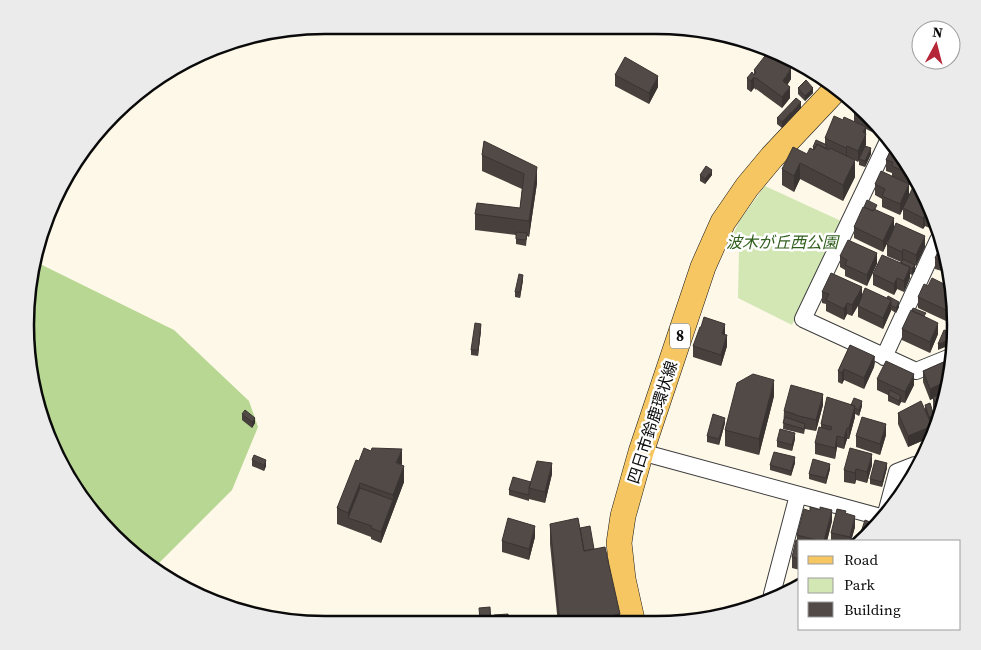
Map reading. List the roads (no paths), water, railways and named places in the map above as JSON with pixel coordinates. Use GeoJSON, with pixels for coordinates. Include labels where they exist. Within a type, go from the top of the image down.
{"type":"FeatureCollection","features":[{"type":"Feature","properties":{"kind":"main road","name":"四日市鈴鹿環状線"},"geometry":{"type":"LineString","coordinates":[[631,616],[619,543],[623,516],[641,452],[703,267],[723,222],[747,187],[832,93]]}},
{"type":"Feature","properties":{"kind":"street"},"geometry":{"type":"LineString","coordinates":[[886,146],[803,319],[916,371],[945,359]]}},
{"type":"Feature","properties":{"kind":"street"},"geometry":{"type":"LineString","coordinates":[[884,357],[936,245]]}},
{"type":"Feature","properties":{"kind":"street"},"geometry":{"type":"LineString","coordinates":[[641,452],[876,516]]}},
{"type":"Feature","properties":{"kind":"street"},"geometry":{"type":"LineString","coordinates":[[889,499],[897,472],[910,467]]}},
{"type":"Feature","properties":{"kind":"street"},"geometry":{"type":"LineString","coordinates":[[773,591],[798,495]]}},
{"type":"Feature","properties":{"kind":"park label","name":"波木が丘西公園"},"geometry":{"type":"Point","coordinates":[782,242]}}]}
